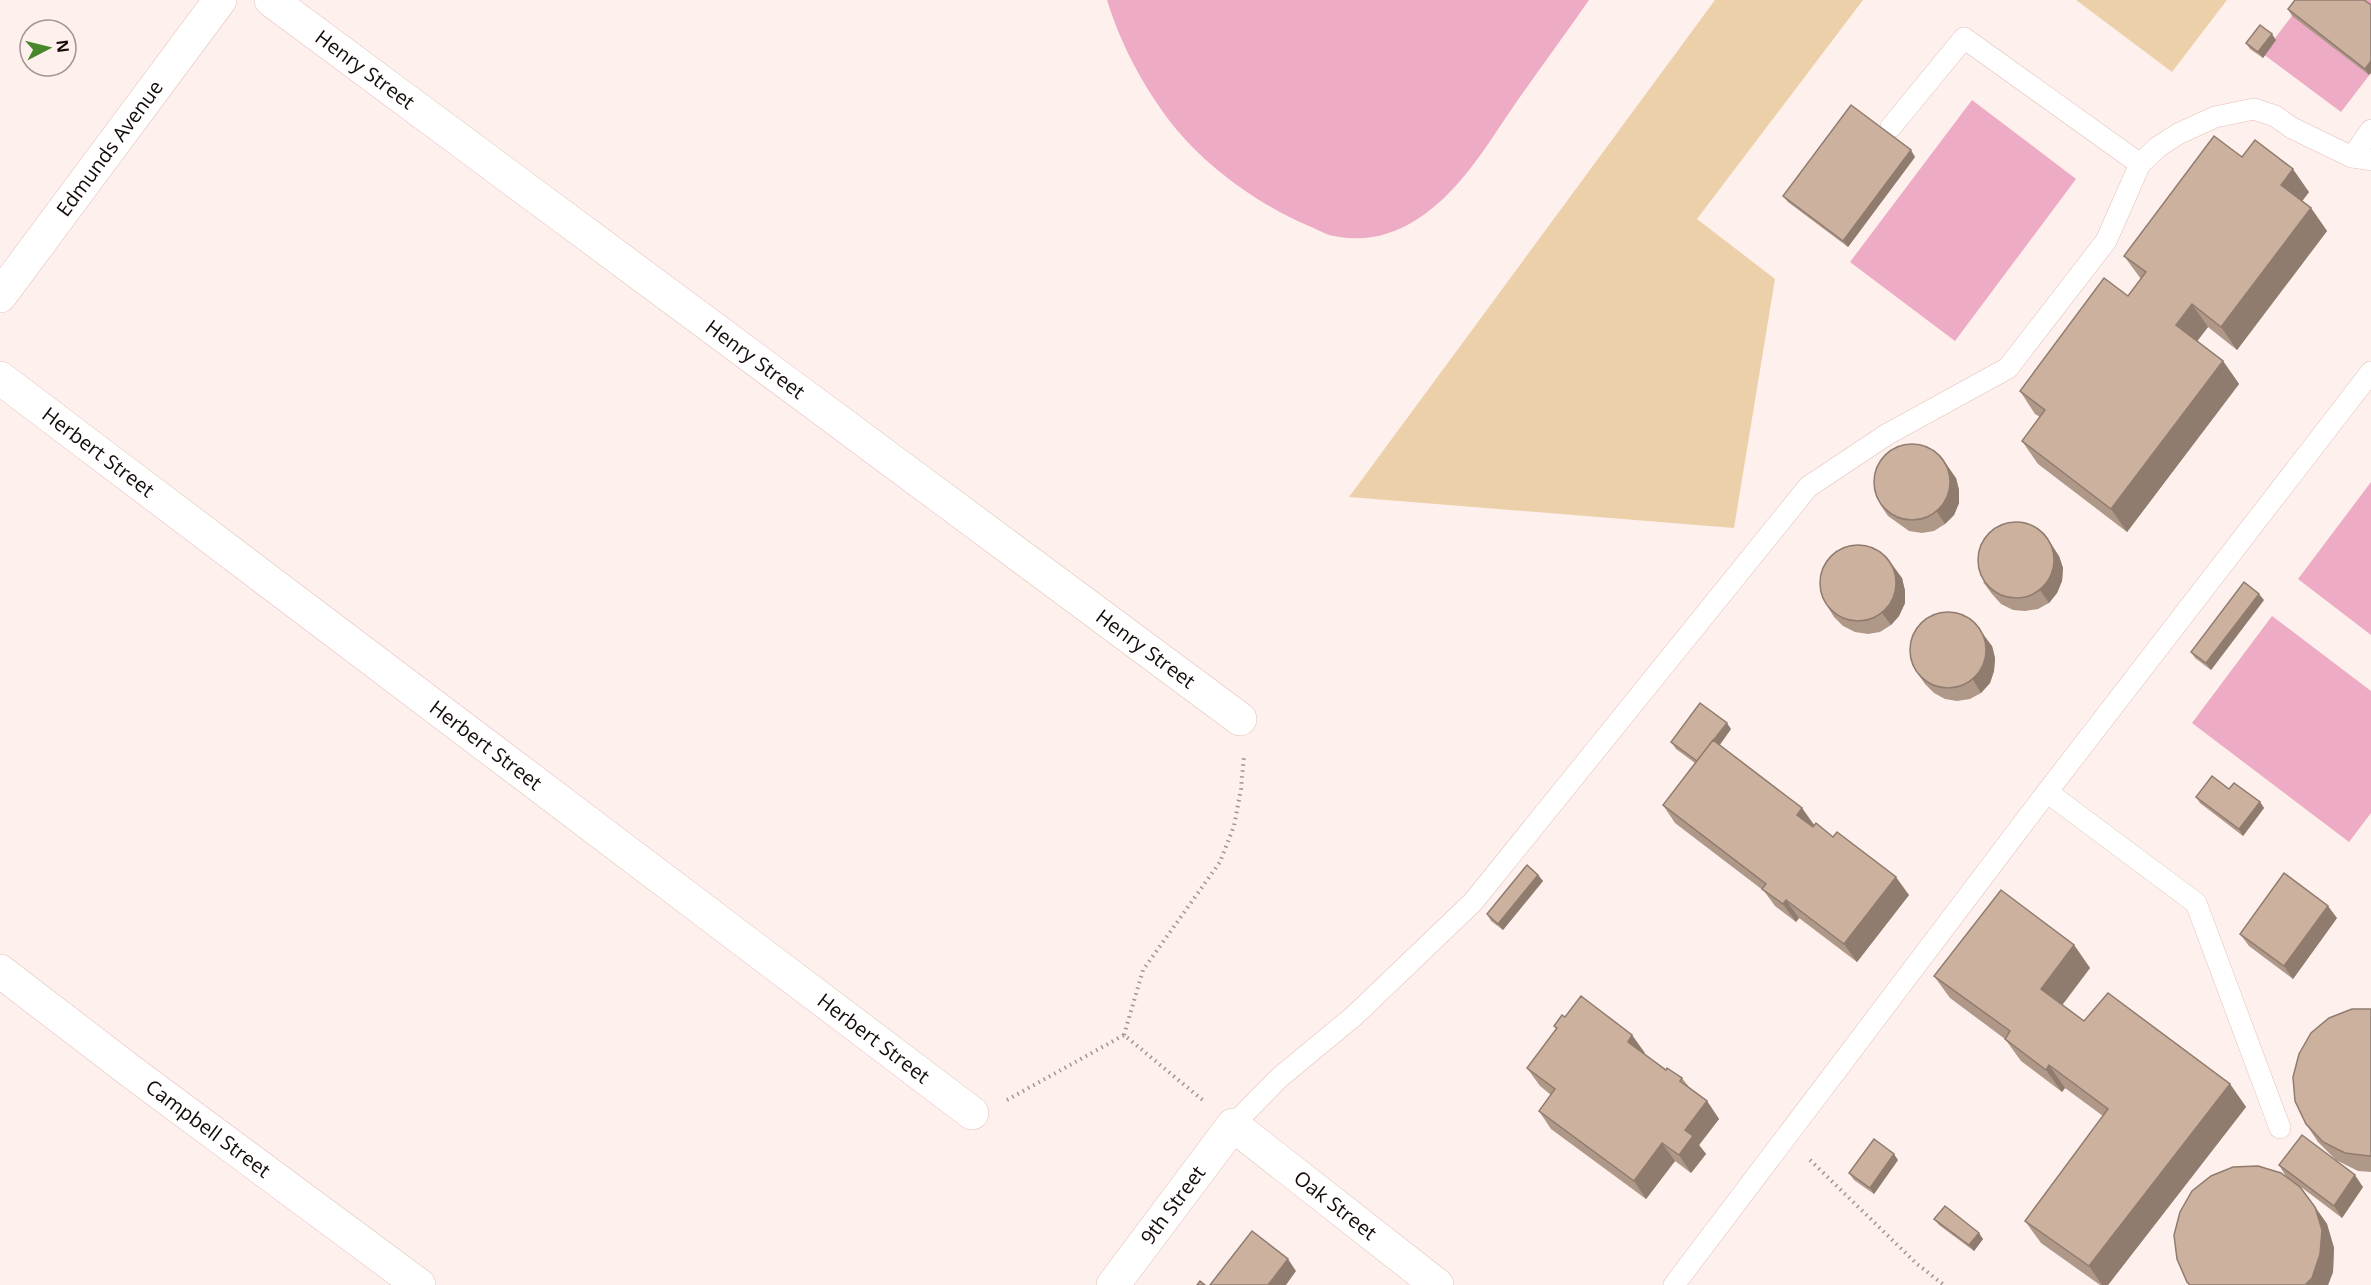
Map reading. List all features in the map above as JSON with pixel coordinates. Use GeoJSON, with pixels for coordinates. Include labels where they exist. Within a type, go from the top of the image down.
{"type":"FeatureCollection","features":[{"type":"Feature","properties":{"kind":"street","name":"Edmunds Avenue"},"geometry":{"type":"LineString","coordinates":[[0,296],[220,0]]}},
{"type":"Feature","properties":{"kind":"street","name":"Henry Street"},"geometry":{"type":"LineString","coordinates":[[271,0],[1240,719]]}},
{"type":"Feature","properties":{"kind":"street","name":"Herbert Street"},"geometry":{"type":"LineString","coordinates":[[0,378],[972,1113]]}},
{"type":"Feature","properties":{"kind":"street","name":"Campbell Street"},"geometry":{"type":"LineString","coordinates":[[0,971],[418,1285]]}},
{"type":"Feature","properties":{"kind":"street","name":"9th Street"},"geometry":{"type":"LineString","coordinates":[[1113,1285],[1233,1125]]}},
{"type":"Feature","properties":{"kind":"street","name":"Oak Street"},"geometry":{"type":"LineString","coordinates":[[1233,1125],[1437,1285]]}},
{"type":"Feature","properties":{"kind":"lane"},"geometry":{"type":"LineString","coordinates":[[1891,127],[1964,38],[2140,164]]}},
{"type":"Feature","properties":{"kind":"lane"},"geometry":{"type":"LineString","coordinates":[[1233,1125],[1279,1078],[1354,1016],[1473,902],[1808,487],[1886,435],[2008,368],[2106,241],[2140,164],[2158,147],[2178,134],[2215,117],[2254,109],[2275,116],[2292,128],[2362,158],[2371,130]]}},
{"type":"Feature","properties":{"kind":"lane"},"geometry":{"type":"LineString","coordinates":[[1674,1285],[2047,792],[2371,372]]}},
{"type":"Feature","properties":{"kind":"lane"},"geometry":{"type":"LineString","coordinates":[[2047,792],[2196,903],[2280,1128]]}},
{"type":"Feature","properties":{"kind":"path"},"geometry":{"type":"LineString","coordinates":[[972,1113],[1000,1103],[1124,1035],[1143,970],[1220,862],[1234,826],[1241,789],[1244,753],[1240,719]]}},
{"type":"Feature","properties":{"kind":"path"},"geometry":{"type":"LineString","coordinates":[[1124,1035],[1233,1125]]}},
{"type":"Feature","properties":{"kind":"path"},"geometry":{"type":"LineString","coordinates":[[1786,1136],[1917,1264],[1944,1285]]}},
{"type":"Feature","properties":{"kind":"shaded area"},"geometry":{"type":"Polygon","coordinates":[[[1107,0],[1589,0],[1481,154],[1445,197],[1416,220],[1397,230],[1367,238],[1345,238],[1328,234],[1290,217],[1252,196],[1217,170],[1186,140],[1172,124],[1143,80],[1126,49],[1107,0]]]}},
{"type":"Feature","properties":{"kind":"shaded area"},"geometry":{"type":"Polygon","coordinates":[[[1715,0],[1863,0],[1697,219],[1775,279],[1734,528],[1349,497],[1715,0]]]}},
{"type":"Feature","properties":{"kind":"shaded area"},"geometry":{"type":"Polygon","coordinates":[[[2076,0],[2227,0],[2172,72],[2076,0]]]}},
{"type":"Feature","properties":{"kind":"shaded area"},"geometry":{"type":"Polygon","coordinates":[[[2304,0],[2371,0],[2371,73],[2341,112],[2263,54],[2304,0]]]}},
{"type":"Feature","properties":{"kind":"shaded area"},"geometry":{"type":"Polygon","coordinates":[[[1972,100],[2076,179],[1955,341],[1850,262],[1972,100]]]}},
{"type":"Feature","properties":{"kind":"shaded area"},"geometry":{"type":"Polygon","coordinates":[[[2371,482],[2371,635],[2298,579],[2371,482]]]}},
{"type":"Feature","properties":{"kind":"shaded area"},"geometry":{"type":"Polygon","coordinates":[[[2272,616],[2371,691],[2371,813],[2349,842],[2192,723],[2272,616]]]}},
{"type":"Feature","properties":{"kind":"building"},"geometry":{"type":"Polygon","coordinates":[[[2295,0],[2364,0],[2371,5],[2371,61],[2365,69],[2288,9],[2295,0]]]}},
{"type":"Feature","properties":{"kind":"building"},"geometry":{"type":"Polygon","coordinates":[[[2260,25],[2272,34],[2258,52],[2246,43],[2260,25]]]}},
{"type":"Feature","properties":{"kind":"building"},"geometry":{"type":"Polygon","coordinates":[[[1851,105],[1911,150],[1843,241],[1783,196],[1851,105]]]}},
{"type":"Feature","properties":{"kind":"building"},"geometry":{"type":"Polygon","coordinates":[[[2214,136],[2242,157],[2255,140],[2293,169],[2281,185],[2311,208],[2221,327],[2192,304],[2176,325],[2223,361],[2111,509],[2022,441],[2045,410],[2020,391],[2104,278],[2128,296],[2146,272],[2124,256],[2214,136]]]}},
{"type":"Feature","properties":{"kind":"building"},"geometry":{"type":"Polygon","coordinates":[[[1905,444],[1919,444],[1933,450],[1944,461],[1950,475],[1947,497],[1939,509],[1919,520],[1905,520],[1891,514],[1880,503],[1874,489],[1874,475],[1880,461],[1891,450],[1905,444]]]}},
{"type":"Feature","properties":{"kind":"building"},"geometry":{"type":"Polygon","coordinates":[[[2009,522],[2023,522],[2037,528],[2048,539],[2052,545],[2054,560],[2052,575],[2043,587],[2031,596],[2009,598],[1995,592],[1984,581],[1978,567],[1978,553],[1984,539],[1995,528],[2009,522]]]}},
{"type":"Feature","properties":{"kind":"building"},"geometry":{"type":"Polygon","coordinates":[[[1851,545],[1865,545],[1879,551],[1890,562],[1896,576],[1893,598],[1885,610],[1865,621],[1851,621],[1837,615],[1826,604],[1820,590],[1820,576],[1826,562],[1837,551],[1851,545]]]}},
{"type":"Feature","properties":{"kind":"building"},"geometry":{"type":"Polygon","coordinates":[[[2244,582],[2259,594],[2206,663],[2191,652],[2244,582]]]}},
{"type":"Feature","properties":{"kind":"building"},"geometry":{"type":"Polygon","coordinates":[[[1941,612],[1955,612],[1969,618],[1980,629],[1986,643],[1983,665],[1975,677],[1955,688],[1941,688],[1927,682],[1916,671],[1910,657],[1910,643],[1916,629],[1927,618],[1941,612]]]}},
{"type":"Feature","properties":{"kind":"building"},"geometry":{"type":"Polygon","coordinates":[[[1700,703],[1727,723],[1697,761],[1671,742],[1700,703]]]}},
{"type":"Feature","properties":{"kind":"building"},"geometry":{"type":"Polygon","coordinates":[[[1713,740],[1802,808],[1797,815],[1813,827],[1816,823],[1833,837],[1837,832],[1896,877],[1844,944],[1786,900],[1783,904],[1762,889],[1766,884],[1663,805],[1713,740]]]}},
{"type":"Feature","properties":{"kind":"building"},"geometry":{"type":"Polygon","coordinates":[[[2212,776],[2229,789],[2234,783],[2260,802],[2239,829],[2196,797],[2212,776]]]}},
{"type":"Feature","properties":{"kind":"building"},"geometry":{"type":"Polygon","coordinates":[[[1527,865],[1538,875],[1498,924],[1487,914],[1527,865]]]}},
{"type":"Feature","properties":{"kind":"building"},"geometry":{"type":"Polygon","coordinates":[[[2284,873],[2328,906],[2284,966],[2240,934],[2284,873]]]}},
{"type":"Feature","properties":{"kind":"building"},"geometry":{"type":"Polygon","coordinates":[[[2001,890],[2074,945],[2041,989],[2084,1021],[2108,993],[2230,1084],[2089,1266],[2025,1221],[2108,1109],[2049,1065],[2046,1070],[2005,1039],[2010,1031],[1934,976],[2001,890]]]}},
{"type":"Feature","properties":{"kind":"building"},"geometry":{"type":"Polygon","coordinates":[[[1581,996],[1632,1035],[1628,1042],[1666,1070],[1667,1068],[1682,1078],[1680,1081],[1707,1101],[1685,1130],[1693,1136],[1679,1155],[1662,1143],[1634,1181],[1539,1111],[1555,1089],[1527,1068],[1557,1028],[1554,1026],[1562,1015],[1565,1017],[1581,996]]]}},
{"type":"Feature","properties":{"kind":"building"},"geometry":{"type":"Polygon","coordinates":[[[2352,1009],[2371,1009],[2371,1156],[2345,1153],[2323,1142],[2306,1124],[2295,1101],[2293,1077],[2299,1054],[2311,1033],[2329,1018],[2352,1009]]]}},
{"type":"Feature","properties":{"kind":"building"},"geometry":{"type":"Polygon","coordinates":[[[2302,1135],[2355,1175],[2334,1206],[2279,1165],[2302,1135]]]}},
{"type":"Feature","properties":{"kind":"building"},"geometry":{"type":"Polygon","coordinates":[[[1874,1139],[1894,1154],[1870,1188],[1849,1173],[1874,1139]]]}},
{"type":"Feature","properties":{"kind":"building"},"geometry":{"type":"Polygon","coordinates":[[[2258,1166],[2281,1173],[2300,1187],[2315,1207],[2322,1230],[2320,1254],[2312,1278],[2305,1285],[2190,1285],[2177,1259],[2174,1235],[2180,1212],[2192,1191],[2211,1176],[2233,1167],[2258,1166]]]}},
{"type":"Feature","properties":{"kind":"building"},"geometry":{"type":"Polygon","coordinates":[[[1945,1206],[1979,1233],[1969,1245],[1934,1219],[1945,1206]]]}},
{"type":"Feature","properties":{"kind":"building"},"geometry":{"type":"Polygon","coordinates":[[[1252,1231],[1288,1259],[1268,1285],[1210,1285],[1252,1231]]]}}]}
